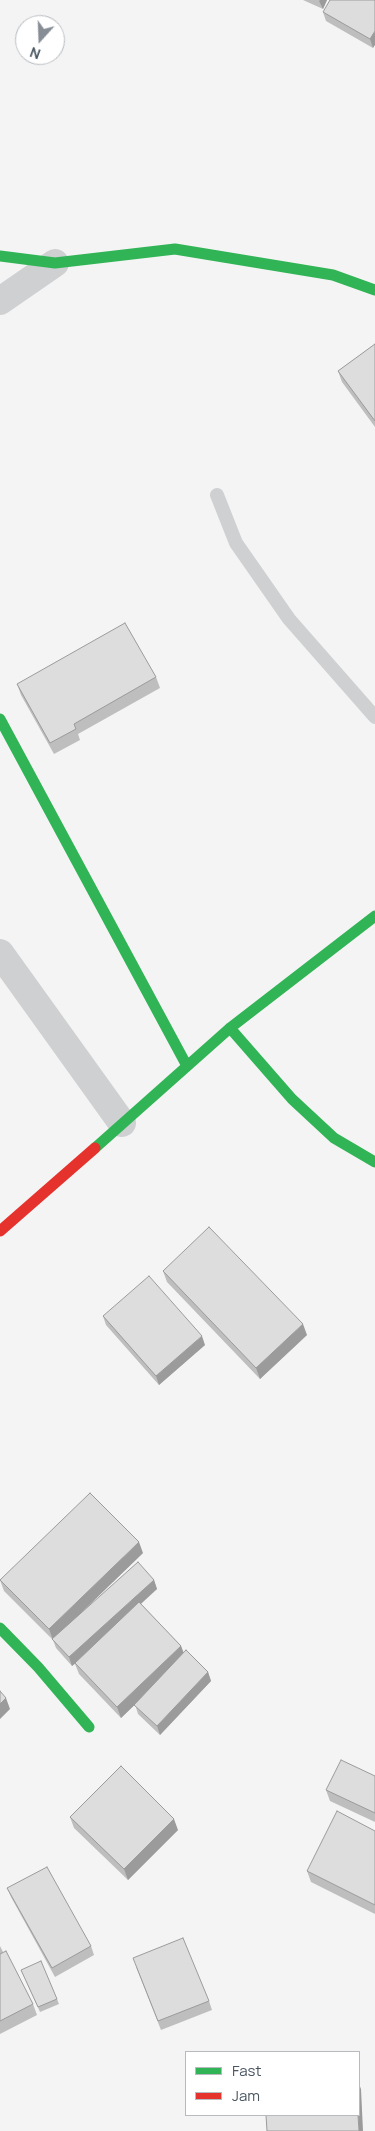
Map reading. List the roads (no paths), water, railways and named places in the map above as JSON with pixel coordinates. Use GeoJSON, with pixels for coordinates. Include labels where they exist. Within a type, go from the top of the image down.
{"type":"FeatureCollection","features":[{"type":"Feature","properties":{"kind":"street"},"geometry":{"type":"LineString","coordinates":[[0,256],[55,263],[175,249],[246,259],[334,275],[375,290]]}},
{"type":"Feature","properties":{"kind":"street"},"geometry":{"type":"LineString","coordinates":[[0,301],[55,263]]}},
{"type":"Feature","properties":{"kind":"street"},"geometry":{"type":"LineString","coordinates":[[0,719],[187,1066]]}},
{"type":"Feature","properties":{"kind":"street"},"geometry":{"type":"LineString","coordinates":[[0,1231],[230,1028],[375,916]]}},
{"type":"Feature","properties":{"kind":"street"},"geometry":{"type":"LineString","coordinates":[[0,954],[122,1123]]}},
{"type":"Feature","properties":{"kind":"street"},"geometry":{"type":"LineString","coordinates":[[230,1028],[292,1099],[334,1138],[375,1162]]}},
{"type":"Feature","properties":{"kind":"street"},"geometry":{"type":"LineString","coordinates":[[0,1628],[38,1667],[90,1727]]}},
{"type":"Feature","properties":{"kind":"lane"},"geometry":{"type":"LineString","coordinates":[[217,495],[236,543],[289,619],[375,717]]}}]}
